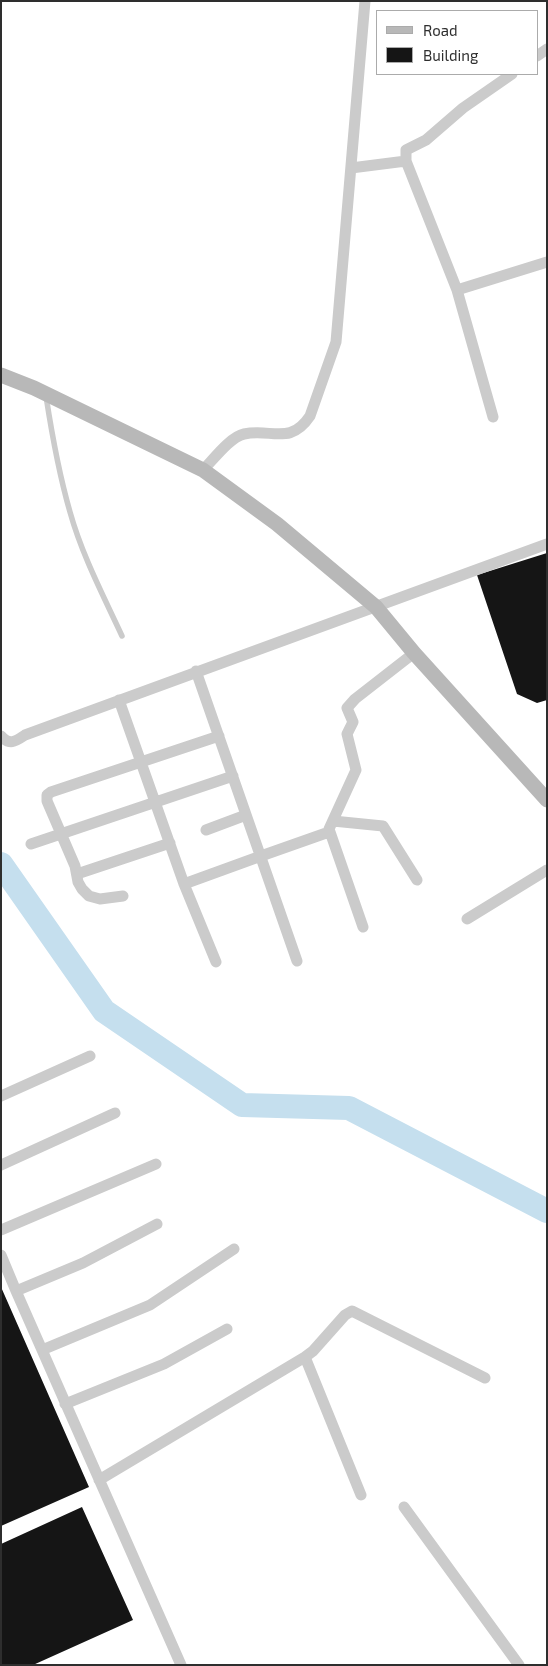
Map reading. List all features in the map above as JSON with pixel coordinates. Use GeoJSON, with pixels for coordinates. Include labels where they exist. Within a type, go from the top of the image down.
{"type":"FeatureCollection","features":[{"type":"Feature","properties":{"kind":"street"},"geometry":{"type":"LineString","coordinates":[[203,470],[236,438],[244,434],[291,433],[304,424],[310,416],[336,342],[365,1]]}},
{"type":"Feature","properties":{"kind":"street"},"geometry":{"type":"LineString","coordinates":[[494,417],[457,290],[406,161],[406,150],[426,140],[463,108],[511,75]]}},
{"type":"Feature","properties":{"kind":"street"},"geometry":{"type":"LineString","coordinates":[[351,168],[406,161]]}},
{"type":"Feature","properties":{"kind":"street"},"geometry":{"type":"LineString","coordinates":[[457,290],[547,262]]}},
{"type":"Feature","properties":{"kind":"street"},"geometry":{"type":"LineString","coordinates":[[1,375],[46,394],[203,470],[277,524],[376,607],[414,653],[547,800]]}},
{"type":"Feature","properties":{"kind":"street"},"geometry":{"type":"LineString","coordinates":[[1,736],[8,742],[15,742],[25,735],[196,671],[547,544]]}},
{"type":"Feature","properties":{"kind":"street"},"geometry":{"type":"LineString","coordinates":[[363,927],[331,827],[356,770],[347,734],[353,722],[348,708],[355,699],[414,653]]}},
{"type":"Feature","properties":{"kind":"street"},"geometry":{"type":"LineString","coordinates":[[196,671],[298,961]]}},
{"type":"Feature","properties":{"kind":"street"},"geometry":{"type":"LineString","coordinates":[[119,700],[184,884],[216,962]]}},
{"type":"Feature","properties":{"kind":"street"},"geometry":{"type":"LineString","coordinates":[[123,896],[100,899],[89,896],[82,889],[62,833],[47,801],[47,795],[51,792],[219,736]]}},
{"type":"Feature","properties":{"kind":"street"},"geometry":{"type":"LineString","coordinates":[[31,844],[233,776]]}},
{"type":"Feature","properties":{"kind":"street"},"geometry":{"type":"LineString","coordinates":[[206,830],[246,815]]}},
{"type":"Feature","properties":{"kind":"street"},"geometry":{"type":"LineString","coordinates":[[184,884],[331,827],[383,826],[417,880]]}},
{"type":"Feature","properties":{"kind":"street"},"geometry":{"type":"LineString","coordinates":[[77,874],[170,843]]}},
{"type":"Feature","properties":{"kind":"street"},"geometry":{"type":"LineString","coordinates":[[467,919],[547,870]]}},
{"type":"Feature","properties":{"kind":"street"},"geometry":{"type":"LineString","coordinates":[[1,1096],[90,1056]]}},
{"type":"Feature","properties":{"kind":"street"},"geometry":{"type":"LineString","coordinates":[[1,1165],[116,1113]]}},
{"type":"Feature","properties":{"kind":"street"},"geometry":{"type":"LineString","coordinates":[[1,1230],[156,1164]]}},
{"type":"Feature","properties":{"kind":"street"},"geometry":{"type":"LineString","coordinates":[[16,1292],[82,1263],[157,1224]]}},
{"type":"Feature","properties":{"kind":"street"},"geometry":{"type":"LineString","coordinates":[[42,1350],[150,1305],[234,1249]]}},
{"type":"Feature","properties":{"kind":"street"},"geometry":{"type":"LineString","coordinates":[[1,1255],[181,1665]]}},
{"type":"Feature","properties":{"kind":"street"},"geometry":{"type":"LineString","coordinates":[[99,1480],[305,1357],[313,1351],[341,1319],[352,1312],[485,1378]]}},
{"type":"Feature","properties":{"kind":"street"},"geometry":{"type":"LineString","coordinates":[[66,1404],[164,1364],[227,1330]]}},
{"type":"Feature","properties":{"kind":"street"},"geometry":{"type":"LineString","coordinates":[[305,1357],[361,1495]]}},
{"type":"Feature","properties":{"kind":"street"},"geometry":{"type":"LineString","coordinates":[[404,1507],[518,1665]]}},
{"type":"Feature","properties":{"kind":"lane"},"geometry":{"type":"LineString","coordinates":[[46,394],[53,441],[70,512],[82,548],[122,636]]}},
{"type":"Feature","properties":{"kind":"building"},"geometry":{"type":"Polygon","coordinates":[[[547,553],[547,700],[537,703],[517,694],[477,575],[547,553]]]}},
{"type":"Feature","properties":{"kind":"building"},"geometry":{"type":"Polygon","coordinates":[[[1,1287],[89,1487],[1,1526],[1,1287]]]}},
{"type":"Feature","properties":{"kind":"building"},"geometry":{"type":"Polygon","coordinates":[[[82,1507],[133,1620],[33,1665],[1,1665],[1,1544],[82,1507]]]}},
{"type":"Feature","properties":{"kind":"waterway"},"geometry":{"type":"LineString","coordinates":[[1,864],[104,1011],[242,1105],[349,1108],[547,1211]]}}]}
